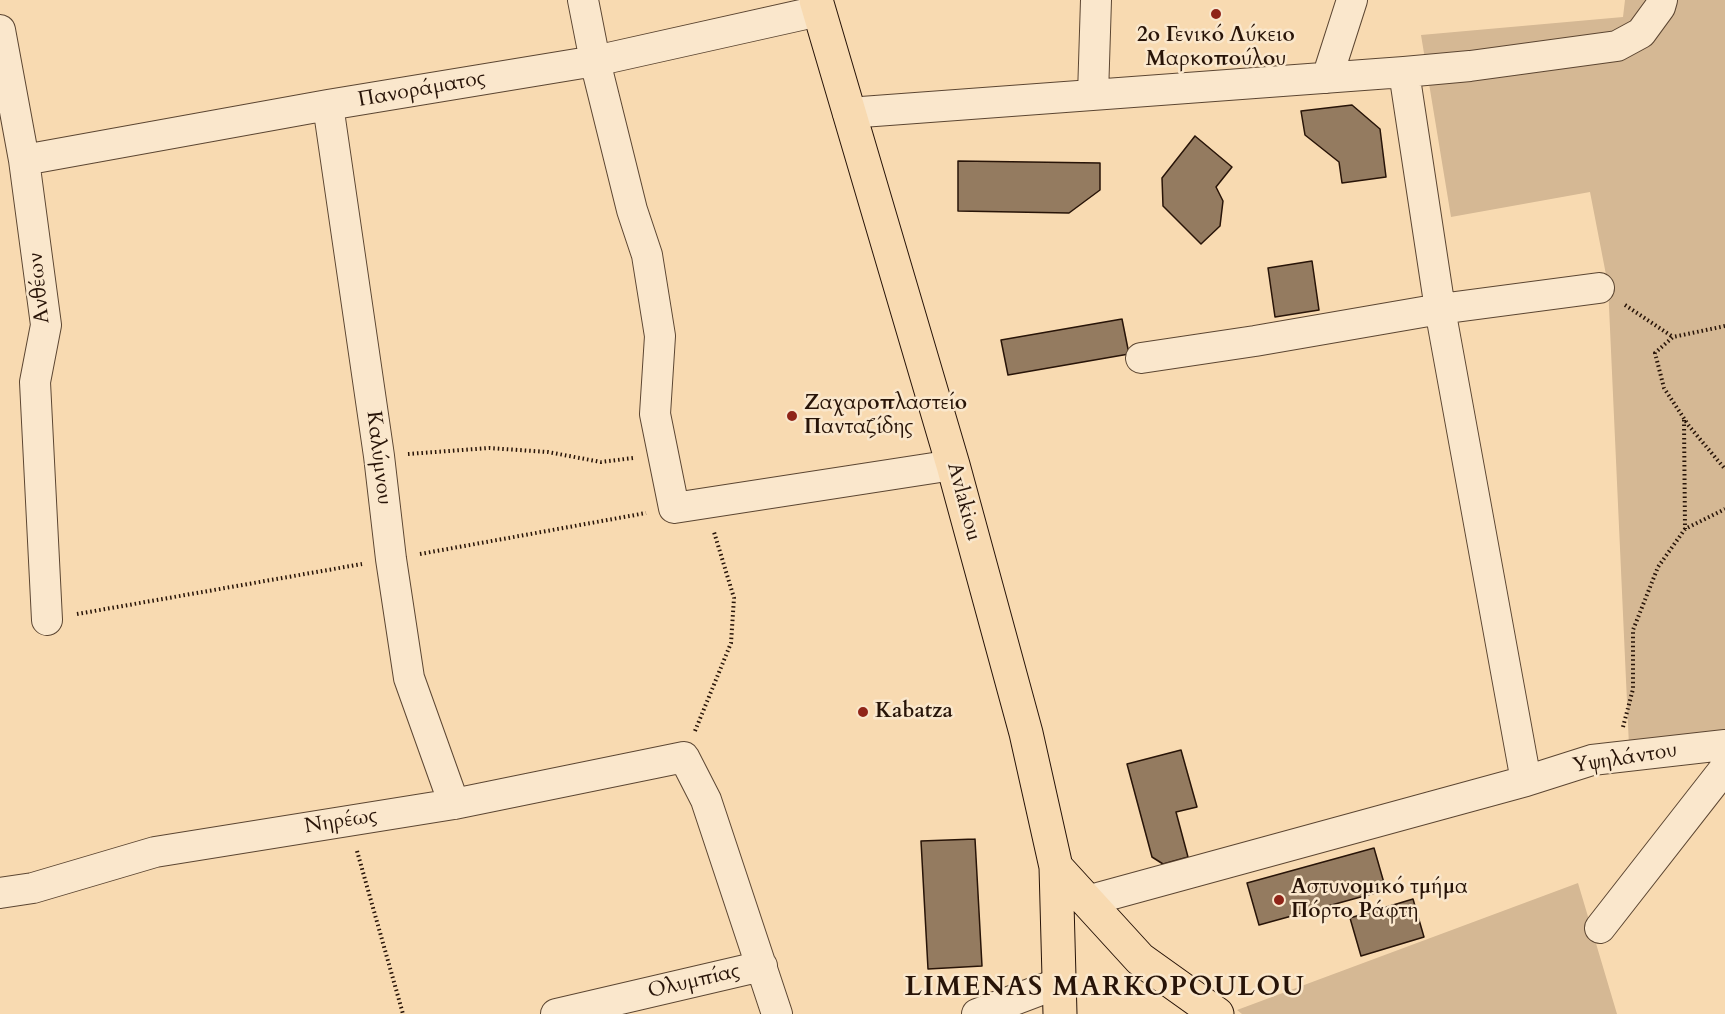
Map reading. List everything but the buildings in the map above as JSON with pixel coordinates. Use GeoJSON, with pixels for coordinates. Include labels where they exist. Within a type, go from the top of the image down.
{"type":"FeatureCollection","features":[{"type":"Feature","properties":{"kind":"main road","name":"Avlakiou"},"geometry":{"type":"LineString","coordinates":[[817,5],[953,465],[1026,733],[1056,867],[1059,998]]}},
{"type":"Feature","properties":{"kind":"main road"},"geometry":{"type":"LineString","coordinates":[[1056,867],[1140,959],[1217,1014]]}},
{"type":"Feature","properties":{"kind":"street"},"geometry":{"type":"LineString","coordinates":[[583,0],[595,61],[632,210],[647,255],[660,336],[656,414],[674,508],[953,465]]}},
{"type":"Feature","properties":{"kind":"street"},"geometry":{"type":"LineString","coordinates":[[1093,95],[1096,0]]}},
{"type":"Feature","properties":{"kind":"street"},"geometry":{"type":"LineString","coordinates":[[1327,78],[1352,0]]}},
{"type":"Feature","properties":{"kind":"street"},"geometry":{"type":"LineString","coordinates":[[848,113],[1404,72],[1470,66],[1617,46],[1641,33],[1660,8],[1662,0]]}},
{"type":"Feature","properties":{"kind":"street","name":"Πανοράματος"},"geometry":{"type":"LineString","coordinates":[[24,160],[328,105],[595,61],[817,5]]}},
{"type":"Feature","properties":{"kind":"street","name":"Ανθέων"},"geometry":{"type":"LineString","coordinates":[[0,30],[24,160],[46,325],[35,382],[47,620]]}},
{"type":"Feature","properties":{"kind":"street"},"geometry":{"type":"LineString","coordinates":[[1404,72],[1440,309],[1526,781]]}},
{"type":"Feature","properties":{"kind":"street","name":"Καλύμνου"},"geometry":{"type":"LineString","coordinates":[[328,105],[409,678],[454,804]]}},
{"type":"Feature","properties":{"kind":"street"},"geometry":{"type":"LineString","coordinates":[[1141,358],[1440,309],[1599,288]]}},
{"type":"Feature","properties":{"kind":"street","name":"Υψηλάντου"},"geometry":{"type":"LineString","coordinates":[[1087,902],[1526,781],[1592,760],[1725,745]]}},
{"type":"Feature","properties":{"kind":"street"},"geometry":{"type":"LineString","coordinates":[[684,757],[706,800],[777,1014]]}},
{"type":"Feature","properties":{"kind":"street","name":"Νηρέως"},"geometry":{"type":"LineString","coordinates":[[0,893],[33,888],[155,852],[454,804],[684,757]]}},
{"type":"Feature","properties":{"kind":"street"},"geometry":{"type":"LineString","coordinates":[[1600,928],[1725,768]]}},
{"type":"Feature","properties":{"kind":"street","name":"Ολυμπίας"},"geometry":{"type":"LineString","coordinates":[[556,1014],[762,966]]}},
{"type":"Feature","properties":{"kind":"street"},"geometry":{"type":"LineString","coordinates":[[977,1014],[1059,998]]}},
{"type":"Feature","properties":{"kind":"path"},"geometry":{"type":"LineString","coordinates":[[1599,288],[1673,337]]}},
{"type":"Feature","properties":{"kind":"path"},"geometry":{"type":"LineString","coordinates":[[1725,326],[1673,337],[1655,353],[1664,388],[1684,419],[1725,469]]}},
{"type":"Feature","properties":{"kind":"path"},"geometry":{"type":"LineString","coordinates":[[1684,419],[1684,530]]}},
{"type":"Feature","properties":{"kind":"path"},"geometry":{"type":"LineString","coordinates":[[379,456],[489,448],[548,452],[601,462],[663,455]]}},
{"type":"Feature","properties":{"kind":"path"},"geometry":{"type":"LineString","coordinates":[[684,757],[731,643],[734,598],[705,503]]}},
{"type":"Feature","properties":{"kind":"path"},"geometry":{"type":"LineString","coordinates":[[1616,758],[1633,689],[1633,630],[1658,567],[1684,530],[1725,509]]}},
{"type":"Feature","properties":{"kind":"path"},"geometry":{"type":"LineString","coordinates":[[349,821],[403,1014]]}},
{"type":"Feature","properties":{"kind":"shaded area"},"geometry":{"type":"Polygon","coordinates":[[[1625,0],[1725,0],[1725,730],[1629,746],[1608,285],[1590,192],[1451,217],[1421,35],[1623,17],[1625,0]]]}},
{"type":"Feature","properties":{"kind":"shaded area"},"geometry":{"type":"Polygon","coordinates":[[[1578,883],[1617,1014],[1242,1014],[1237,1010],[1578,883]]]}},
{"type":"Feature","properties":{"kind":"place","name":"2ο Γενικό Λύκειο Μαρκοπούλου"},"geometry":{"type":"Point","coordinates":[1216,14]}},
{"type":"Feature","properties":{"kind":"place","name":"Ζαχαροπλαστείο Πανταζίδης"},"geometry":{"type":"Point","coordinates":[792,416]}},
{"type":"Feature","properties":{"kind":"place","name":"Kabatza"},"geometry":{"type":"Point","coordinates":[863,712]}},
{"type":"Feature","properties":{"kind":"place","name":"Αστυνομικό τμήμα Πόρτο Ράφτη"},"geometry":{"type":"Point","coordinates":[1279,900]}},
{"type":"Feature","properties":{"kind":"district","name":"LIMENAS MARKOPOULOU"},"geometry":{"type":"Point","coordinates":[1105,989]}}]}
